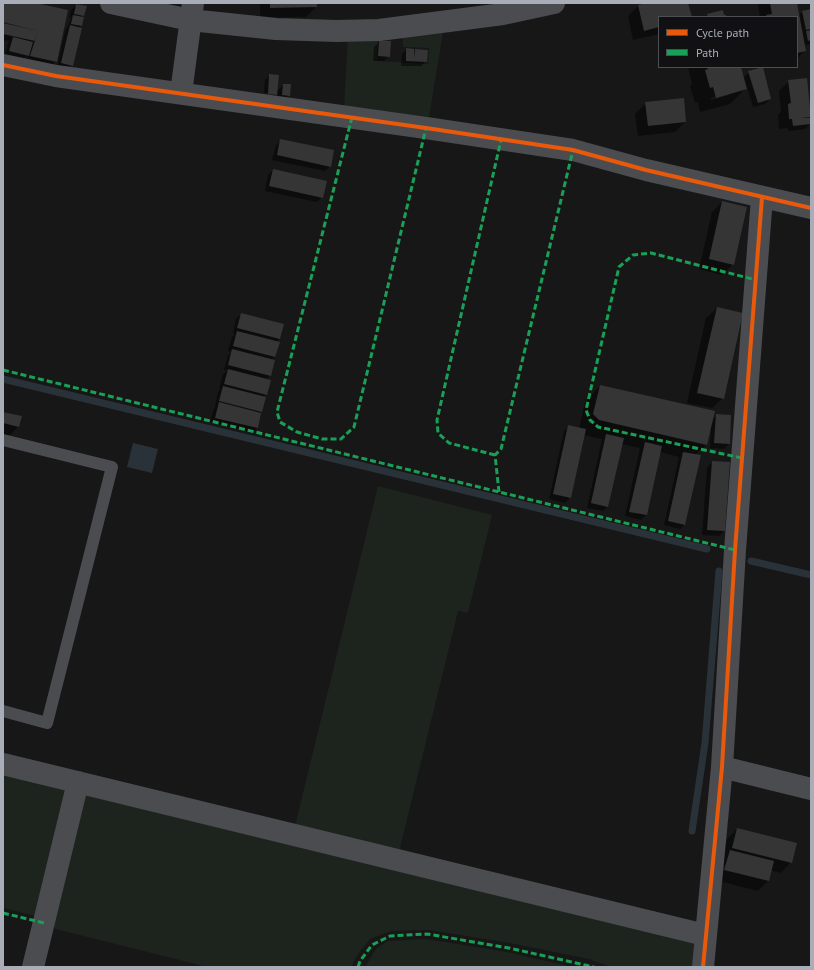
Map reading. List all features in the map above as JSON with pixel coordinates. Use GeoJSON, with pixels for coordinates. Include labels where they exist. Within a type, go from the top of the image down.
{"type":"FeatureCollection","features":[{"type":"Feature","properties":{"kind":"street"},"geometry":{"type":"LineString","coordinates":[[111,3],[191,11],[276,29],[336,31],[379,30],[503,14],[554,3]]}},
{"type":"Feature","properties":{"kind":"street"},"geometry":{"type":"LineString","coordinates":[[181,93],[191,11]]}},
{"type":"Feature","properties":{"kind":"street"},"geometry":{"type":"LineString","coordinates":[[3,65],[56,76],[573,150],[646,170],[811,208]]}},
{"type":"Feature","properties":{"kind":"street"},"geometry":{"type":"LineString","coordinates":[[703,967],[722,767],[735,550],[762,197]]}},
{"type":"Feature","properties":{"kind":"street"},"geometry":{"type":"LineString","coordinates":[[3,764],[705,935]]}},
{"type":"Feature","properties":{"kind":"street"},"geometry":{"type":"LineString","coordinates":[[722,767],[811,789]]}},
{"type":"Feature","properties":{"kind":"street"},"geometry":{"type":"LineString","coordinates":[[33,967],[78,782]]}},
{"type":"Feature","properties":{"kind":"lane"},"geometry":{"type":"LineString","coordinates":[[3,440],[112,467],[47,723],[3,711]]}},
{"type":"Feature","properties":{"kind":"shaded area"},"geometry":{"type":"Polygon","coordinates":[[[443,32],[429,117],[344,107],[348,39],[378,37],[377,61],[428,64],[429,48],[403,47],[403,36],[443,32]]]}},
{"type":"Feature","properties":{"kind":"shaded area"},"geometry":{"type":"Polygon","coordinates":[[[133,443],[158,449],[152,473],[127,467],[133,443]]]}},
{"type":"Feature","properties":{"kind":"shaded area"},"geometry":{"type":"Polygon","coordinates":[[[378,486],[492,515],[468,613],[458,611],[399,852],[295,826],[378,486]]]}},
{"type":"Feature","properties":{"kind":"shaded area"},"geometry":{"type":"Polygon","coordinates":[[[3,773],[67,788],[36,916],[3,908],[3,773]]]}},
{"type":"Feature","properties":{"kind":"shaded area"},"geometry":{"type":"Polygon","coordinates":[[[85,795],[693,942],[698,949],[696,967],[611,967],[589,959],[510,943],[429,930],[391,931],[370,939],[358,954],[351,967],[207,967],[48,927],[85,795]]]}},
{"type":"Feature","properties":{"kind":"shaded area"},"geometry":{"type":"Polygon","coordinates":[[[426,939],[507,952],[572,967],[365,967],[376,949],[388,941],[426,939]]]}},
{"type":"Feature","properties":{"kind":"building"},"geometry":{"type":"Polygon","coordinates":[[[3,3],[36,3],[68,10],[57,62],[30,56],[38,31],[3,22],[3,3]]]}},
{"type":"Feature","properties":{"kind":"building"},"geometry":{"type":"Polygon","coordinates":[[[270,3],[317,3],[317,7],[270,8],[270,3]]]}},
{"type":"Feature","properties":{"kind":"building"},"geometry":{"type":"Polygon","coordinates":[[[647,3],[688,3],[692,16],[658,16],[658,27],[644,31],[638,5],[647,3]]]}},
{"type":"Feature","properties":{"kind":"building"},"geometry":{"type":"Polygon","coordinates":[[[770,3],[797,3],[806,51],[798,53],[798,16],[766,15],[772,14],[770,3]]]}},
{"type":"Feature","properties":{"kind":"building"},"geometry":{"type":"Polygon","coordinates":[[[76,4],[87,6],[84,16],[74,14],[76,4]]]}},
{"type":"Feature","properties":{"kind":"building"},"geometry":{"type":"Polygon","coordinates":[[[811,9],[811,29],[806,30],[802,11],[811,9]]]}},
{"type":"Feature","properties":{"kind":"building"},"geometry":{"type":"Polygon","coordinates":[[[723,10],[724,15],[726,16],[708,16],[707,14],[723,10]]]}},
{"type":"Feature","properties":{"kind":"building"},"geometry":{"type":"Polygon","coordinates":[[[73,15],[84,17],[82,26],[71,24],[73,15]]]}},
{"type":"Feature","properties":{"kind":"building"},"geometry":{"type":"Polygon","coordinates":[[[3,23],[38,31],[35,41],[3,34],[3,23]]]}},
{"type":"Feature","properties":{"kind":"building"},"geometry":{"type":"Polygon","coordinates":[[[70,25],[82,28],[73,66],[61,63],[70,25]]]}},
{"type":"Feature","properties":{"kind":"building"},"geometry":{"type":"Polygon","coordinates":[[[811,30],[811,40],[808,41],[806,31],[811,30]]]}},
{"type":"Feature","properties":{"kind":"building"},"geometry":{"type":"Polygon","coordinates":[[[13,37],[33,42],[29,56],[9,51],[13,37]]]}},
{"type":"Feature","properties":{"kind":"building"},"geometry":{"type":"Polygon","coordinates":[[[379,41],[391,41],[390,57],[378,56],[379,41]]]}},
{"type":"Feature","properties":{"kind":"building"},"geometry":{"type":"Polygon","coordinates":[[[406,48],[414,49],[414,59],[415,49],[428,50],[427,62],[406,61],[406,48]]]}},
{"type":"Feature","properties":{"kind":"building"},"geometry":{"type":"Polygon","coordinates":[[[741,68],[747,89],[716,98],[713,87],[710,88],[705,70],[741,68]]]}},
{"type":"Feature","properties":{"kind":"building"},"geometry":{"type":"Polygon","coordinates":[[[763,68],[771,99],[758,103],[748,71],[763,68]]]}},
{"type":"Feature","properties":{"kind":"building"},"geometry":{"type":"Polygon","coordinates":[[[269,74],[279,75],[277,95],[268,94],[269,74]]]}},
{"type":"Feature","properties":{"kind":"building"},"geometry":{"type":"Polygon","coordinates":[[[807,78],[811,117],[801,118],[811,118],[811,124],[793,126],[792,119],[789,119],[788,104],[791,103],[788,80],[807,78]]]}},
{"type":"Feature","properties":{"kind":"building"},"geometry":{"type":"Polygon","coordinates":[[[283,84],[291,84],[290,96],[282,95],[283,84]]]}},
{"type":"Feature","properties":{"kind":"building"},"geometry":{"type":"Polygon","coordinates":[[[684,98],[686,122],[648,126],[645,102],[684,98]]]}},
{"type":"Feature","properties":{"kind":"building"},"geometry":{"type":"Polygon","coordinates":[[[280,139],[334,150],[331,167],[277,155],[280,139]]]}},
{"type":"Feature","properties":{"kind":"building"},"geometry":{"type":"Polygon","coordinates":[[[273,169],[327,181],[323,198],[269,186],[273,169]]]}},
{"type":"Feature","properties":{"kind":"building"},"geometry":{"type":"Polygon","coordinates":[[[722,201],[747,207],[734,265],[709,259],[722,201]]]}},
{"type":"Feature","properties":{"kind":"building"},"geometry":{"type":"Polygon","coordinates":[[[717,307],[743,313],[724,399],[697,393],[717,307]]]}},
{"type":"Feature","properties":{"kind":"building"},"geometry":{"type":"Polygon","coordinates":[[[241,313],[284,324],[280,339],[237,328],[241,313]]]}},
{"type":"Feature","properties":{"kind":"building"},"geometry":{"type":"Polygon","coordinates":[[[237,331],[280,342],[275,357],[233,346],[237,331]]]}},
{"type":"Feature","properties":{"kind":"building"},"geometry":{"type":"Polygon","coordinates":[[[232,349],[275,360],[271,376],[228,365],[232,349]]]}},
{"type":"Feature","properties":{"kind":"building"},"geometry":{"type":"Polygon","coordinates":[[[228,369],[271,380],[267,395],[224,384],[228,369]]]}},
{"type":"Feature","properties":{"kind":"building"},"geometry":{"type":"Polygon","coordinates":[[[600,385],[715,411],[707,445],[599,420],[593,414],[600,385]]]}},
{"type":"Feature","properties":{"kind":"building"},"geometry":{"type":"Polygon","coordinates":[[[223,386],[266,397],[262,412],[219,401],[223,386]]]}},
{"type":"Feature","properties":{"kind":"building"},"geometry":{"type":"Polygon","coordinates":[[[219,402],[261,413],[258,428],[215,418],[219,402]]]}},
{"type":"Feature","properties":{"kind":"building"},"geometry":{"type":"Polygon","coordinates":[[[3,412],[22,416],[19,427],[3,423],[3,412]]]}},
{"type":"Feature","properties":{"kind":"building"},"geometry":{"type":"Polygon","coordinates":[[[716,414],[731,415],[730,444],[714,443],[716,414]]]}},
{"type":"Feature","properties":{"kind":"building"},"geometry":{"type":"Polygon","coordinates":[[[568,425],[586,429],[571,498],[553,494],[568,425]]]}},
{"type":"Feature","properties":{"kind":"building"},"geometry":{"type":"Polygon","coordinates":[[[606,434],[624,438],[608,507],[591,503],[606,434]]]}},
{"type":"Feature","properties":{"kind":"building"},"geometry":{"type":"Polygon","coordinates":[[[645,442],[662,446],[647,515],[629,512],[645,442]]]}},
{"type":"Feature","properties":{"kind":"building"},"geometry":{"type":"Polygon","coordinates":[[[683,452],[701,455],[685,525],[668,521],[683,452]]]}},
{"type":"Feature","properties":{"kind":"building"},"geometry":{"type":"Polygon","coordinates":[[[712,461],[730,462],[725,531],[707,530],[712,461]]]}},
{"type":"Feature","properties":{"kind":"building"},"geometry":{"type":"Polygon","coordinates":[[[737,828],[797,843],[792,863],[732,848],[737,828]]]}},
{"type":"Feature","properties":{"kind":"building"},"geometry":{"type":"Polygon","coordinates":[[[730,850],[774,861],[769,881],[724,870],[730,850]]]}},
{"type":"Feature","properties":{"kind":"waterway"},"geometry":{"type":"LineString","coordinates":[[3,379],[707,549]]}},
{"type":"Feature","properties":{"kind":"waterway"},"geometry":{"type":"LineString","coordinates":[[751,561],[811,575]]}},
{"type":"Feature","properties":{"kind":"waterway"},"geometry":{"type":"LineString","coordinates":[[692,831],[705,743],[719,571]]}},
{"type":"Feature","properties":{"kind":"marked path"},"geometry":{"type":"LineString","coordinates":[[352,117],[277,412],[280,422],[297,432],[322,439],[341,439],[354,427],[426,128]]}},
{"type":"Feature","properties":{"kind":"marked path"},"geometry":{"type":"LineString","coordinates":[[495,455],[449,443],[438,433],[437,420],[501,140]]}},
{"type":"Feature","properties":{"kind":"marked path"},"geometry":{"type":"LineString","coordinates":[[499,492],[495,455],[501,449],[573,150]]}},
{"type":"Feature","properties":{"kind":"marked path"},"geometry":{"type":"LineString","coordinates":[[742,458],[598,427],[590,420],[586,410],[619,267],[633,255],[651,253],[756,280]]}},
{"type":"Feature","properties":{"kind":"marked path"},"geometry":{"type":"LineString","coordinates":[[3,370],[735,550]]}},
{"type":"Feature","properties":{"kind":"marked path"},"geometry":{"type":"LineString","coordinates":[[3,913],[44,923]]}},
{"type":"Feature","properties":{"kind":"marked path"},"geometry":{"type":"LineString","coordinates":[[358,967],[360,961],[372,945],[390,936],[427,934],[509,948],[594,967]]}},
{"type":"Feature","properties":{"kind":"cycle path"},"geometry":{"type":"LineString","coordinates":[[3,65],[56,76],[573,150],[646,170],[811,208]]}},
{"type":"Feature","properties":{"kind":"cycle path"},"geometry":{"type":"LineString","coordinates":[[703,967],[722,767],[735,550],[762,197]]}}]}
